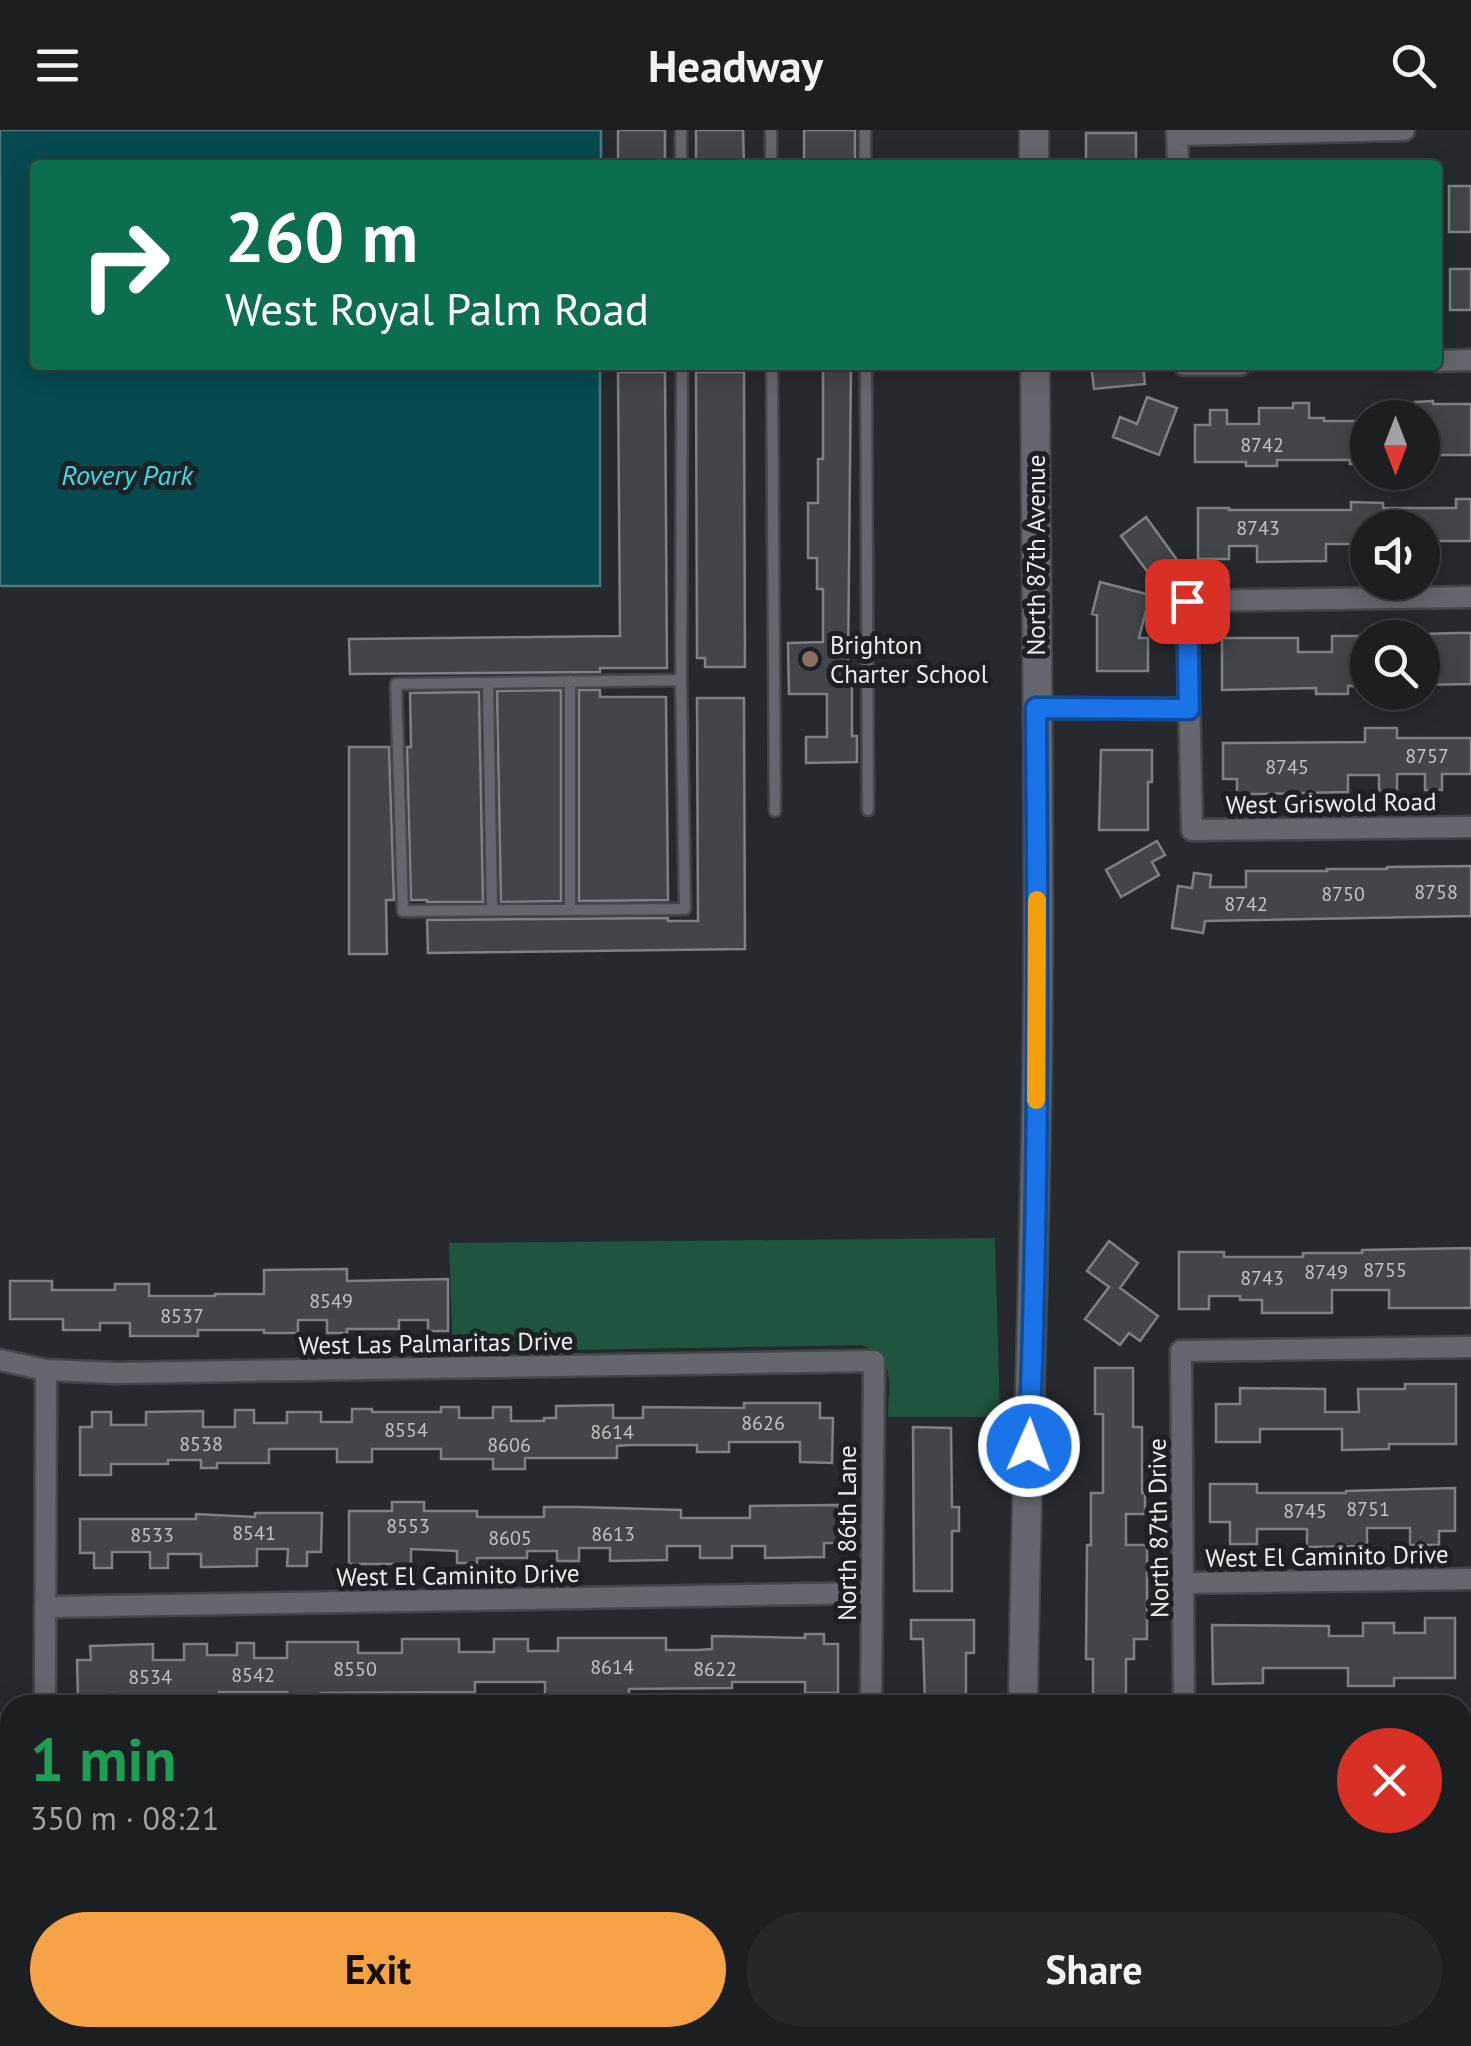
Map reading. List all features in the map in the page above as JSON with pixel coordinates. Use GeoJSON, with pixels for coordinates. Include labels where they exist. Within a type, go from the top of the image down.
{"type":"FeatureCollection","features":[{"type":"Feature","properties":{"kind":"street"},"geometry":{"type":"LineString","coordinates":[[1034,130],[1034,160]]}},
{"type":"Feature","properties":{"kind":"street"},"geometry":{"type":"LineString","coordinates":[[1178,160],[1177,133],[1404,130]]}},
{"type":"Feature","properties":{"kind":"street"},"geometry":{"type":"LineString","coordinates":[[1442,361],[1471,360]]}},
{"type":"Feature","properties":{"kind":"street","name":"North 87th Avenue"},"geometry":{"type":"LineString","coordinates":[[1023,1695],[1036,1094],[1035,370]]}},
{"type":"Feature","properties":{"kind":"street"},"geometry":{"type":"LineString","coordinates":[[1036,708],[1189,709],[1187,601],[1471,597]]}},
{"type":"Feature","properties":{"kind":"street","name":"West Griswold Road"},"geometry":{"type":"LineString","coordinates":[[1189,709],[1192,830],[1471,827]]}},
{"type":"Feature","properties":{"kind":"street","name":"North 87th Drive"},"geometry":{"type":"LineString","coordinates":[[1184,1695],[1182,1352],[1471,1347]]}},
{"type":"Feature","properties":{"kind":"street","name":"West Las Palmaritas Drive"},"geometry":{"type":"LineString","coordinates":[[0,1360],[46,1370],[118,1373],[874,1362]]}},
{"type":"Feature","properties":{"kind":"street","name":"North 86th Lane"},"geometry":{"type":"LineString","coordinates":[[871,1695],[874,1362]]}},
{"type":"Feature","properties":{"kind":"street"},"geometry":{"type":"LineString","coordinates":[[45,1695],[46,1370]]}},
{"type":"Feature","properties":{"kind":"street","name":"West El Caminito Drive"},"geometry":{"type":"LineString","coordinates":[[1184,1583],[1471,1578]]}},
{"type":"Feature","properties":{"kind":"street","name":"West El Caminito Drive"},"geometry":{"type":"LineString","coordinates":[[45,1607],[872,1594]]}},
{"type":"Feature","properties":{"kind":"lane"},"geometry":{"type":"LineString","coordinates":[[681,130],[681,160]]}},
{"type":"Feature","properties":{"kind":"lane"},"geometry":{"type":"LineString","coordinates":[[771,130],[771,160]]}},
{"type":"Feature","properties":{"kind":"lane"},"geometry":{"type":"LineString","coordinates":[[865,130],[865,160]]}},
{"type":"Feature","properties":{"kind":"lane"},"geometry":{"type":"LineString","coordinates":[[681,680],[396,684],[404,911],[685,908],[682,370]]}},
{"type":"Feature","properties":{"kind":"lane"},"geometry":{"type":"LineString","coordinates":[[772,370],[775,811]]}},
{"type":"Feature","properties":{"kind":"lane"},"geometry":{"type":"LineString","coordinates":[[866,370],[868,810]]}},
{"type":"Feature","properties":{"kind":"lane"},"geometry":{"type":"LineString","coordinates":[[570,681],[570,910]]}},
{"type":"Feature","properties":{"kind":"lane"},"geometry":{"type":"LineString","coordinates":[[488,682],[492,910]]}},
{"type":"Feature","properties":{"kind":"green space"},"geometry":{"type":"Polygon","coordinates":[[[995,1238],[1000,1417],[888,1417],[886,1366],[862,1345],[453,1352],[449,1243],[995,1238]]]}},
{"type":"Feature","properties":{"kind":"water","name":"Rovery Park"},"geometry":{"type":"Polygon","coordinates":[[[0,130],[601,130],[601,160],[30,160],[30,370],[600,370],[600,586],[0,586],[0,130]]]}},
{"type":"Feature","properties":{"kind":"building"},"geometry":{"type":"Polygon","coordinates":[[[618,130],[665,130],[665,160],[618,160],[618,130]]]}},
{"type":"Feature","properties":{"kind":"building"},"geometry":{"type":"Polygon","coordinates":[[[696,130],[743,130],[744,160],[696,160],[696,130]]]}},
{"type":"Feature","properties":{"kind":"building"},"geometry":{"type":"Polygon","coordinates":[[[804,130],[855,130],[855,160],[804,160],[804,130]]]}},
{"type":"Feature","properties":{"kind":"building"},"geometry":{"type":"Polygon","coordinates":[[[1086,133],[1136,133],[1136,160],[1086,160],[1086,133]]]}},
{"type":"Feature","properties":{"kind":"building"},"geometry":{"type":"Polygon","coordinates":[[[1449,186],[1471,186],[1471,232],[1449,232],[1449,186]]]}},
{"type":"Feature","properties":{"kind":"building"},"geometry":{"type":"Polygon","coordinates":[[[1450,269],[1471,269],[1471,310],[1450,310],[1450,269]]]}},
{"type":"Feature","properties":{"kind":"building"},"geometry":{"type":"Polygon","coordinates":[[[823,370],[851,370],[848,670],[852,670],[852,736],[857,736],[857,762],[806,763],[806,737],[827,737],[827,694],[789,694],[788,643],[823,642],[823,589],[817,589],[817,558],[808,558],[808,503],[818,503],[818,459],[823,459],[823,370]]]}},
{"type":"Feature","properties":{"kind":"building"},"geometry":{"type":"Polygon","coordinates":[[[1092,370],[1144,370],[1145,384],[1094,389],[1092,370]]]}},
{"type":"Feature","properties":{"kind":"building"},"geometry":{"type":"Polygon","coordinates":[[[618,372],[665,372],[667,668],[350,674],[349,639],[620,636],[618,372]]]}},
{"type":"Feature","properties":{"kind":"building"},"geometry":{"type":"Polygon","coordinates":[[[696,372],[744,372],[745,667],[705,667],[705,658],[697,658],[696,372]]]}},
{"type":"Feature","properties":{"kind":"building"},"geometry":{"type":"Polygon","coordinates":[[[1147,397],[1177,408],[1159,455],[1113,437],[1120,417],[1137,424],[1147,397]]]}},
{"type":"Feature","properties":{"kind":"building"},"geometry":{"type":"Polygon","coordinates":[[[1293,403],[1309,403],[1309,418],[1350,421],[1350,460],[1277,460],[1277,466],[1195,462],[1195,425],[1210,425],[1210,410],[1227,410],[1227,424],[1259,424],[1259,408],[1293,408],[1293,403]]]}},
{"type":"Feature","properties":{"kind":"building"},"geometry":{"type":"Polygon","coordinates":[[[1440,404],[1471,404],[1471,455],[1440,455],[1440,404]]]}},
{"type":"Feature","properties":{"kind":"building"},"geometry":{"type":"Polygon","coordinates":[[[1456,499],[1471,499],[1471,541],[1440,541],[1440,510],[1351,510],[1351,502],[1383,503],[1383,508],[1456,508],[1456,499]]]}},
{"type":"Feature","properties":{"kind":"building"},"geometry":{"type":"Polygon","coordinates":[[[1198,508],[1350,510],[1350,544],[1326,544],[1326,561],[1257,562],[1257,546],[1229,546],[1229,559],[1198,559],[1198,508]]]}},
{"type":"Feature","properties":{"kind":"building"},"geometry":{"type":"Polygon","coordinates":[[[1146,517],[1180,564],[1155,582],[1121,536],[1146,517]]]}},
{"type":"Feature","properties":{"kind":"building"},"geometry":{"type":"Polygon","coordinates":[[[1100,582],[1150,595],[1139,638],[1148,638],[1148,671],[1097,671],[1097,615],[1092,614],[1100,582]]]}},
{"type":"Feature","properties":{"kind":"building"},"geometry":{"type":"Polygon","coordinates":[[[1471,633],[1471,684],[1440,685],[1440,634],[1471,633]]]}},
{"type":"Feature","properties":{"kind":"building"},"geometry":{"type":"Polygon","coordinates":[[[1332,636],[1350,636],[1348,694],[1316,694],[1316,688],[1222,690],[1222,638],[1298,638],[1298,652],[1332,652],[1332,636]]]}},
{"type":"Feature","properties":{"kind":"building"},"geometry":{"type":"Polygon","coordinates":[[[561,690],[561,901],[501,902],[497,691],[561,690]]]}},
{"type":"Feature","properties":{"kind":"building"},"geometry":{"type":"Polygon","coordinates":[[[579,690],[600,690],[600,697],[666,697],[668,900],[579,901],[579,690]]]}},
{"type":"Feature","properties":{"kind":"building"},"geometry":{"type":"Polygon","coordinates":[[[479,692],[483,902],[411,900],[407,747],[411,747],[410,693],[479,692]]]}},
{"type":"Feature","properties":{"kind":"building"},"geometry":{"type":"Polygon","coordinates":[[[697,698],[744,698],[745,949],[428,953],[427,920],[698,921],[697,698]]]}},
{"type":"Feature","properties":{"kind":"building"},"geometry":{"type":"Polygon","coordinates":[[[1365,728],[1397,728],[1397,738],[1471,738],[1471,774],[1442,774],[1442,790],[1425,790],[1425,774],[1397,774],[1397,791],[1379,791],[1379,775],[1348,775],[1348,792],[1255,794],[1237,794],[1237,779],[1223,779],[1223,743],[1365,742],[1365,728]]]}},
{"type":"Feature","properties":{"kind":"building"},"geometry":{"type":"Polygon","coordinates":[[[349,747],[389,747],[394,900],[386,900],[387,954],[349,954],[349,747]]]}},
{"type":"Feature","properties":{"kind":"building"},"geometry":{"type":"Polygon","coordinates":[[[1101,750],[1152,750],[1148,830],[1099,830],[1101,750]]]}},
{"type":"Feature","properties":{"kind":"building"},"geometry":{"type":"Polygon","coordinates":[[[1157,841],[1165,855],[1152,862],[1159,875],[1121,897],[1106,870],[1157,841]]]}},
{"type":"Feature","properties":{"kind":"building"},"geometry":{"type":"Polygon","coordinates":[[[1471,866],[1471,916],[1205,921],[1203,933],[1172,928],[1178,886],[1192,888],[1194,873],[1211,875],[1210,887],[1246,887],[1246,871],[1471,866]]]}},
{"type":"Feature","properties":{"kind":"building"},"geometry":{"type":"Polygon","coordinates":[[[1109,1241],[1138,1263],[1120,1288],[1158,1316],[1140,1341],[1129,1333],[1120,1345],[1085,1319],[1109,1287],[1087,1271],[1109,1241]]]}},
{"type":"Feature","properties":{"kind":"building"},"geometry":{"type":"Polygon","coordinates":[[[1471,1248],[1471,1308],[1389,1308],[1389,1290],[1332,1290],[1332,1313],[1262,1313],[1262,1300],[1240,1300],[1240,1296],[1209,1296],[1209,1309],[1179,1309],[1179,1252],[1224,1252],[1224,1257],[1303,1257],[1303,1253],[1471,1248]]]}},
{"type":"Feature","properties":{"kind":"building"},"geometry":{"type":"Polygon","coordinates":[[[347,1269],[347,1281],[448,1279],[448,1331],[428,1331],[428,1320],[399,1320],[399,1329],[327,1333],[327,1320],[298,1320],[298,1333],[198,1330],[198,1336],[130,1336],[130,1323],[100,1323],[100,1330],[63,1330],[63,1319],[10,1319],[10,1281],[52,1281],[52,1290],[115,1290],[115,1284],[149,1284],[149,1296],[215,1296],[264,1294],[264,1270],[347,1269]]]}},
{"type":"Feature","properties":{"kind":"building"},"geometry":{"type":"Polygon","coordinates":[[[1095,1368],[1133,1368],[1133,1427],[1142,1427],[1145,1514],[1126,1514],[1126,1545],[1147,1545],[1147,1639],[1134,1639],[1134,1659],[1126,1659],[1126,1695],[1093,1695],[1093,1659],[1086,1659],[1091,1493],[1103,1493],[1103,1414],[1095,1414],[1095,1368]]]}},
{"type":"Feature","properties":{"kind":"building"},"geometry":{"type":"Polygon","coordinates":[[[1405,1384],[1456,1384],[1456,1444],[1389,1444],[1389,1449],[1342,1450],[1342,1429],[1260,1429],[1260,1442],[1216,1442],[1216,1404],[1240,1404],[1240,1388],[1325,1389],[1325,1412],[1359,1412],[1358,1389],[1405,1389],[1405,1384]]]}},
{"type":"Feature","properties":{"kind":"building"},"geometry":{"type":"Polygon","coordinates":[[[744,1403],[820,1403],[820,1418],[833,1418],[832,1463],[800,1462],[800,1442],[729,1442],[729,1452],[697,1452],[697,1445],[617,1446],[617,1458],[525,1458],[525,1469],[493,1469],[493,1459],[441,1459],[441,1449],[372,1449],[372,1462],[337,1462],[337,1449],[269,1449],[269,1463],[217,1463],[217,1468],[201,1468],[201,1460],[168,1460],[168,1464],[111,1464],[111,1475],[80,1475],[80,1427],[92,1427],[92,1412],[111,1412],[111,1425],[146,1425],[146,1412],[203,1411],[203,1427],[235,1427],[235,1410],[254,1410],[254,1423],[287,1423],[287,1412],[321,1412],[321,1422],[352,1422],[352,1409],[441,1412],[441,1407],[459,1407],[459,1418],[493,1418],[493,1407],[511,1407],[511,1421],[544,1421],[556,1418],[556,1406],[613,1405],[613,1418],[643,1418],[643,1407],[744,1408],[744,1403]]]}},
{"type":"Feature","properties":{"kind":"building"},"geometry":{"type":"Polygon","coordinates":[[[913,1427],[951,1428],[952,1507],[959,1507],[959,1531],[952,1531],[952,1591],[914,1591],[913,1427]]]}},
{"type":"Feature","properties":{"kind":"building"},"geometry":{"type":"Polygon","coordinates":[[[1210,1484],[1257,1484],[1257,1493],[1455,1488],[1455,1531],[1439,1531],[1439,1545],[1410,1545],[1410,1528],[1367,1528],[1367,1546],[1307,1547],[1307,1529],[1257,1529],[1257,1544],[1230,1544],[1230,1522],[1210,1522],[1210,1484]]]}},
{"type":"Feature","properties":{"kind":"building"},"geometry":{"type":"Polygon","coordinates":[[[392,1502],[424,1502],[424,1511],[477,1511],[477,1517],[544,1517],[544,1507],[579,1507],[681,1510],[681,1518],[750,1518],[750,1506],[838,1505],[838,1543],[824,1543],[824,1557],[765,1558],[765,1546],[732,1546],[732,1558],[700,1558],[700,1546],[667,1546],[667,1560],[610,1561],[610,1548],[579,1548],[579,1561],[557,1561],[557,1551],[527,1551],[527,1558],[477,1558],[477,1563],[457,1563],[457,1551],[411,1549],[411,1564],[349,1564],[349,1511],[392,1511],[392,1502]]]}},
{"type":"Feature","properties":{"kind":"building"},"geometry":{"type":"Polygon","coordinates":[[[255,1513],[322,1513],[321,1552],[307,1552],[307,1566],[287,1566],[288,1549],[257,1549],[257,1566],[201,1567],[201,1554],[168,1554],[168,1568],[150,1568],[150,1552],[112,1552],[112,1568],[94,1568],[94,1553],[80,1553],[80,1519],[196,1519],[196,1514],[255,1517],[255,1513]]]}},
{"type":"Feature","properties":{"kind":"building"},"geometry":{"type":"Polygon","coordinates":[[[1425,1618],[1455,1618],[1455,1678],[1394,1678],[1394,1686],[1348,1686],[1348,1668],[1263,1668],[1263,1683],[1213,1684],[1212,1625],[1329,1626],[1329,1636],[1363,1636],[1363,1623],[1394,1623],[1394,1633],[1425,1633],[1425,1618]]]}},
{"type":"Feature","properties":{"kind":"building"},"geometry":{"type":"Polygon","coordinates":[[[911,1620],[974,1620],[974,1653],[966,1653],[966,1695],[925,1695],[923,1639],[911,1639],[911,1620]]]}},
{"type":"Feature","properties":{"kind":"building"},"geometry":{"type":"Polygon","coordinates":[[[805,1634],[824,1634],[824,1644],[838,1644],[838,1693],[805,1693],[805,1682],[732,1682],[732,1688],[629,1689],[629,1695],[545,1695],[545,1682],[475,1682],[475,1692],[78,1695],[77,1660],[91,1660],[90,1646],[153,1644],[153,1660],[184,1660],[184,1644],[207,1644],[207,1655],[237,1655],[237,1643],[254,1643],[254,1658],[287,1658],[287,1642],[358,1642],[358,1653],[402,1653],[402,1639],[459,1639],[459,1652],[494,1652],[494,1639],[528,1639],[528,1651],[558,1651],[558,1638],[666,1638],[666,1650],[698,1650],[712,1649],[712,1636],[805,1638],[805,1634]]]}},
{"type":"Feature","properties":{"kind":"slow traffic"},"geometry":{"type":"LineString","coordinates":[[1036,1100],[1037,900]]}},
{"type":"Feature","properties":{"kind":"place","name":"Brighton Charter School"},"geometry":{"type":"Point","coordinates":[810,659]}},
{"type":"Feature","properties":{"kind":"route"},"geometry":{"type":"LineString","coordinates":[[1029,1446],[1038,978],[1036,708],[1189,709],[1187,601]]}}]}
